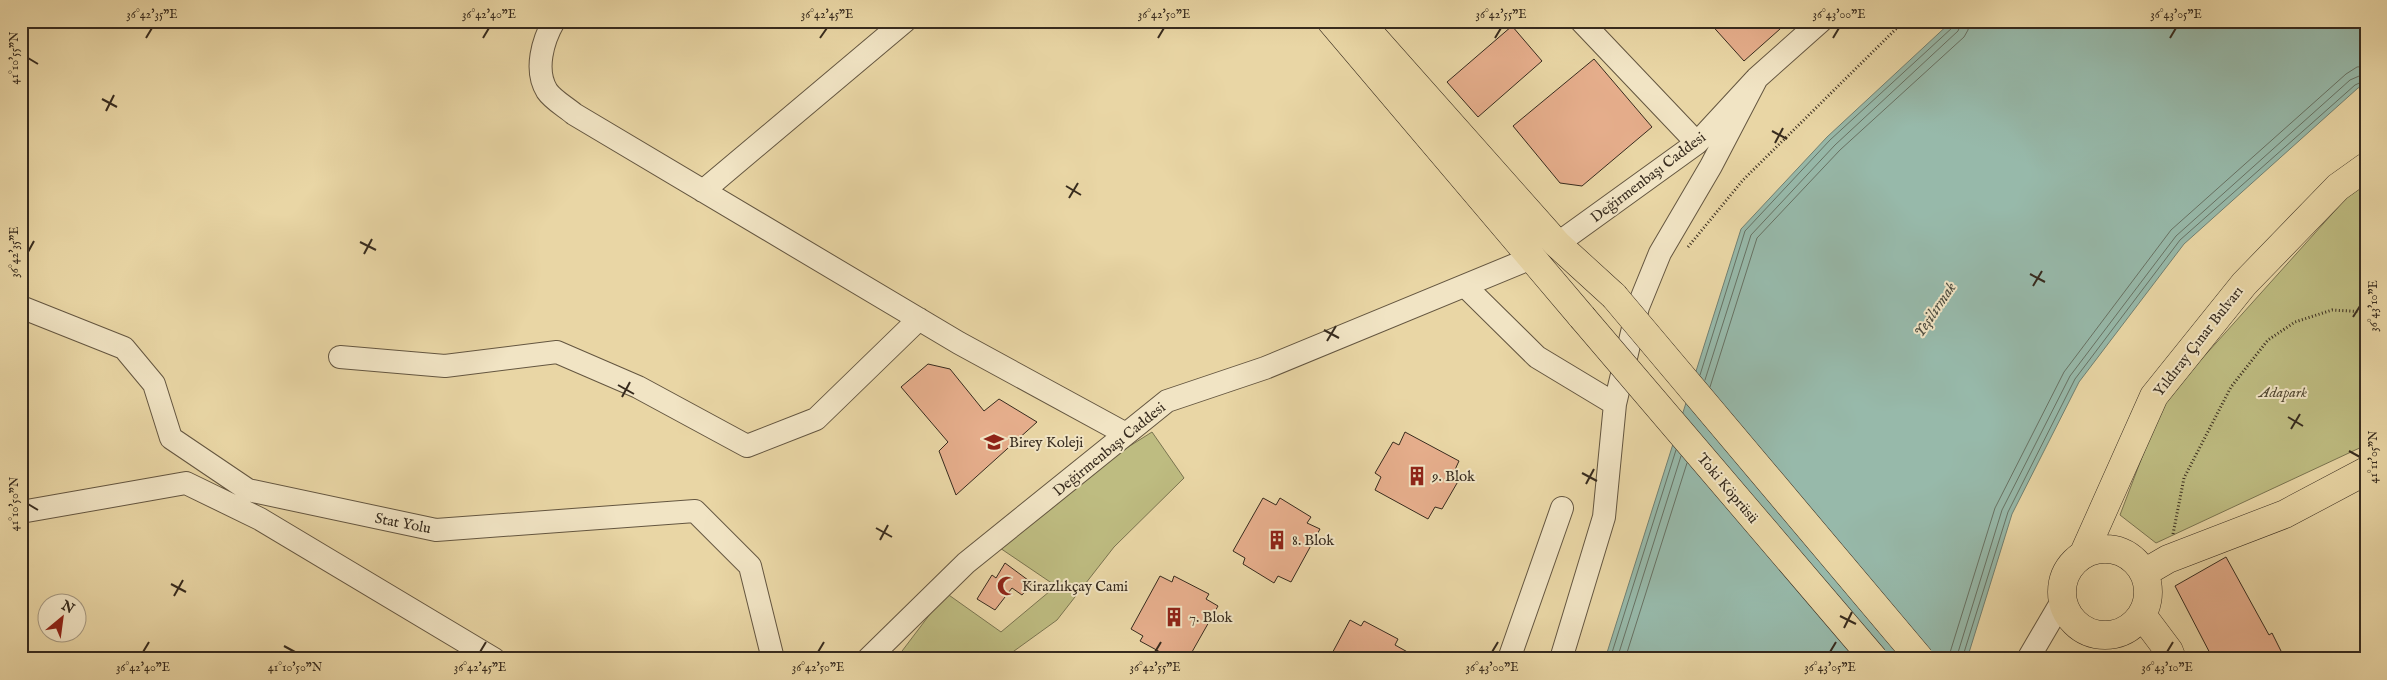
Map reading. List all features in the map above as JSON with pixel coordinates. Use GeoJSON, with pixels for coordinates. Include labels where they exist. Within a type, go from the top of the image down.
{"type":"FeatureCollection","features":[{"type":"Feature","properties":{"kind":"main road"},"geometry":{"type":"LineString","coordinates":[[1332,21],[1546,251],[1614,296],[1920,659]]}},
{"type":"Feature","properties":{"kind":"main road"},"geometry":{"type":"LineString","coordinates":[[1360,21],[1546,251]]}},
{"type":"Feature","properties":{"kind":"main road","name":"Yıldıray Çınar Bulvarı"},"geometry":{"type":"LineString","coordinates":[[2084,553],[2154,396],[2244,284],[2338,187],[2366,168]]}},
{"type":"Feature","properties":{"kind":"main road","name":"Toki Köprüsü"},"geometry":{"type":"LineString","coordinates":[[1546,251],[1582,317],[1874,659]]}},
{"type":"Feature","properties":{"kind":"main road"},"geometry":{"type":"LineString","coordinates":[[2144,573],[2168,559],[2285,514],[2366,471]]}},
{"type":"Feature","properties":{"kind":"main road"},"geometry":{"type":"LineString","coordinates":[[2112,548],[2131,557],[2144,573],[2149,587],[2148,602],[2142,615],[2132,626],[2119,633],[2104,636],[2090,633],[2077,625],[2068,614],[2062,601],[2061,587],[2065,574],[2073,562],[2084,553],[2097,549],[2112,548]]}},
{"type":"Feature","properties":{"kind":"main road"},"geometry":{"type":"LineString","coordinates":[[2142,615],[2172,659]]}},
{"type":"Feature","properties":{"kind":"street"},"geometry":{"type":"LineString","coordinates":[[554,21],[547,34],[542,53],[541,75],[547,92],[574,114],[919,319],[1126,434]]}},
{"type":"Feature","properties":{"kind":"street"},"geometry":{"type":"LineString","coordinates":[[703,191],[905,21]]}},
{"type":"Feature","properties":{"kind":"street"},"geometry":{"type":"LineString","coordinates":[[1581,21],[1697,143]]}},
{"type":"Feature","properties":{"kind":"street","name":"Değirmenbaşı Caddesi"},"geometry":{"type":"LineString","coordinates":[[868,659],[966,563],[1167,401],[1265,368],[1546,251],[1697,143],[1757,78],[1821,21]]}},
{"type":"Feature","properties":{"kind":"street"},"geometry":{"type":"LineString","coordinates":[[1560,659],[1604,517],[1615,404],[1638,307],[1660,253],[1712,166],[1757,78]]}},
{"type":"Feature","properties":{"kind":"street"},"geometry":{"type":"LineString","coordinates":[[1465,286],[1538,357],[1615,404]]}},
{"type":"Feature","properties":{"kind":"street","name":"Stat Yolu"},"geometry":{"type":"LineString","coordinates":[[21,307],[124,348],[154,384],[171,438],[248,490],[436,530],[695,511],[750,566],[773,659]]}},
{"type":"Feature","properties":{"kind":"street"},"geometry":{"type":"LineString","coordinates":[[340,357],[445,366],[557,352],[638,387],[747,446],[816,419],[919,319]]}},
{"type":"Feature","properties":{"kind":"street"},"geometry":{"type":"LineString","coordinates":[[21,512],[186,483],[260,519],[494,659]]}},
{"type":"Feature","properties":{"kind":"street"},"geometry":{"type":"LineString","coordinates":[[1509,659],[1562,508]]}},
{"type":"Feature","properties":{"kind":"street"},"geometry":{"type":"LineString","coordinates":[[2028,659],[2062,601]]}},
{"type":"Feature","properties":{"kind":"path"},"geometry":{"type":"LineString","coordinates":[[1688,247],[1743,180],[1904,21]]}},
{"type":"Feature","properties":{"kind":"path"},"geometry":{"type":"LineString","coordinates":[[2168,559],[2184,478],[2232,387],[2268,340],[2295,322],[2332,310],[2366,312]]}},
{"type":"Feature","properties":{"kind":"green space","name":"Adapark"},"geometry":{"type":"Polygon","coordinates":[[[2366,185],[2366,445],[2156,543],[2120,515],[2163,402],[2350,194],[2366,185]]]}},
{"type":"Feature","properties":{"kind":"green space"},"geometry":{"type":"Polygon","coordinates":[[[1152,432],[1184,478],[1114,547],[1057,620],[1003,659],[896,659],[946,593],[1001,632],[1056,586],[997,546],[1125,449],[1152,432]]]}},
{"type":"Feature","properties":{"kind":"water","name":"Yeşilırmak"},"geometry":{"type":"Polygon","coordinates":[[[1952,21],[2366,21],[2366,84],[2358,88],[2184,244],[2079,382],[2012,514],[1967,659],[1605,659],[1741,229],[1827,137],[1952,21]]]}},
{"type":"Feature","properties":{"kind":"building"},"geometry":{"type":"Polygon","coordinates":[[[1708,21],[1789,21],[1744,61],[1708,21]]]}},
{"type":"Feature","properties":{"kind":"building"},"geometry":{"type":"Polygon","coordinates":[[[1512,26],[1542,61],[1478,117],[1447,82],[1512,26]]]}},
{"type":"Feature","properties":{"kind":"building"},"geometry":{"type":"Polygon","coordinates":[[[1594,59],[1652,127],[1582,186],[1560,183],[1513,126],[1594,59]]]}},
{"type":"Feature","properties":{"kind":"building"},"geometry":{"type":"Polygon","coordinates":[[[928,364],[950,369],[984,411],[999,399],[1037,422],[956,495],[939,451],[948,442],[901,387],[928,364]]]}},
{"type":"Feature","properties":{"kind":"building","name":"9. Blok"},"geometry":{"type":"Polygon","coordinates":[[[1405,432],[1459,461],[1453,474],[1460,478],[1442,509],[1435,507],[1428,519],[1375,490],[1381,477],[1375,473],[1393,442],[1399,445],[1405,432]]]}},
{"type":"Feature","properties":{"kind":"building","name":"8. Blok"},"geometry":{"type":"Polygon","coordinates":[[[1263,498],[1276,505],[1280,498],[1311,517],[1307,523],[1320,529],[1291,582],[1278,576],[1274,583],[1243,564],[1245,558],[1233,551],[1263,498]]]}},
{"type":"Feature","properties":{"kind":"building"},"geometry":{"type":"Polygon","coordinates":[[[2226,557],[2269,635],[2272,633],[2285,659],[2213,659],[2175,586],[2226,557]]]}},
{"type":"Feature","properties":{"kind":"building","name":"Kirazlıkçay Cami"},"geometry":{"type":"Polygon","coordinates":[[[1005,563],[1032,583],[1022,595],[1012,588],[995,610],[977,599],[992,575],[996,578],[1005,563]]]}},
{"type":"Feature","properties":{"kind":"building","name":"7. Blok"},"geometry":{"type":"Polygon","coordinates":[[[1160,576],[1172,582],[1174,576],[1209,594],[1206,599],[1218,606],[1188,659],[1176,653],[1173,659],[1140,641],[1143,636],[1131,629],[1160,576]]]}},
{"type":"Feature","properties":{"kind":"building"},"geometry":{"type":"Polygon","coordinates":[[[1350,620],[1361,626],[1364,621],[1398,639],[1395,645],[1420,659],[1329,659],[1350,620]]]}},
{"type":"Feature","properties":{"kind":"place","name":"Birey Koleji"},"geometry":{"type":"Point","coordinates":[994,442]}},
{"type":"Feature","properties":{"kind":"place","name":"9. Blok"},"geometry":{"type":"Point","coordinates":[1417,476]}},
{"type":"Feature","properties":{"kind":"place","name":"8. Blok"},"geometry":{"type":"Point","coordinates":[1277,540]}},
{"type":"Feature","properties":{"kind":"place","name":"Kirazlıkçay Cami"},"geometry":{"type":"Point","coordinates":[1007,586]}},
{"type":"Feature","properties":{"kind":"place","name":"7. Blok"},"geometry":{"type":"Point","coordinates":[1174,617]}}]}
